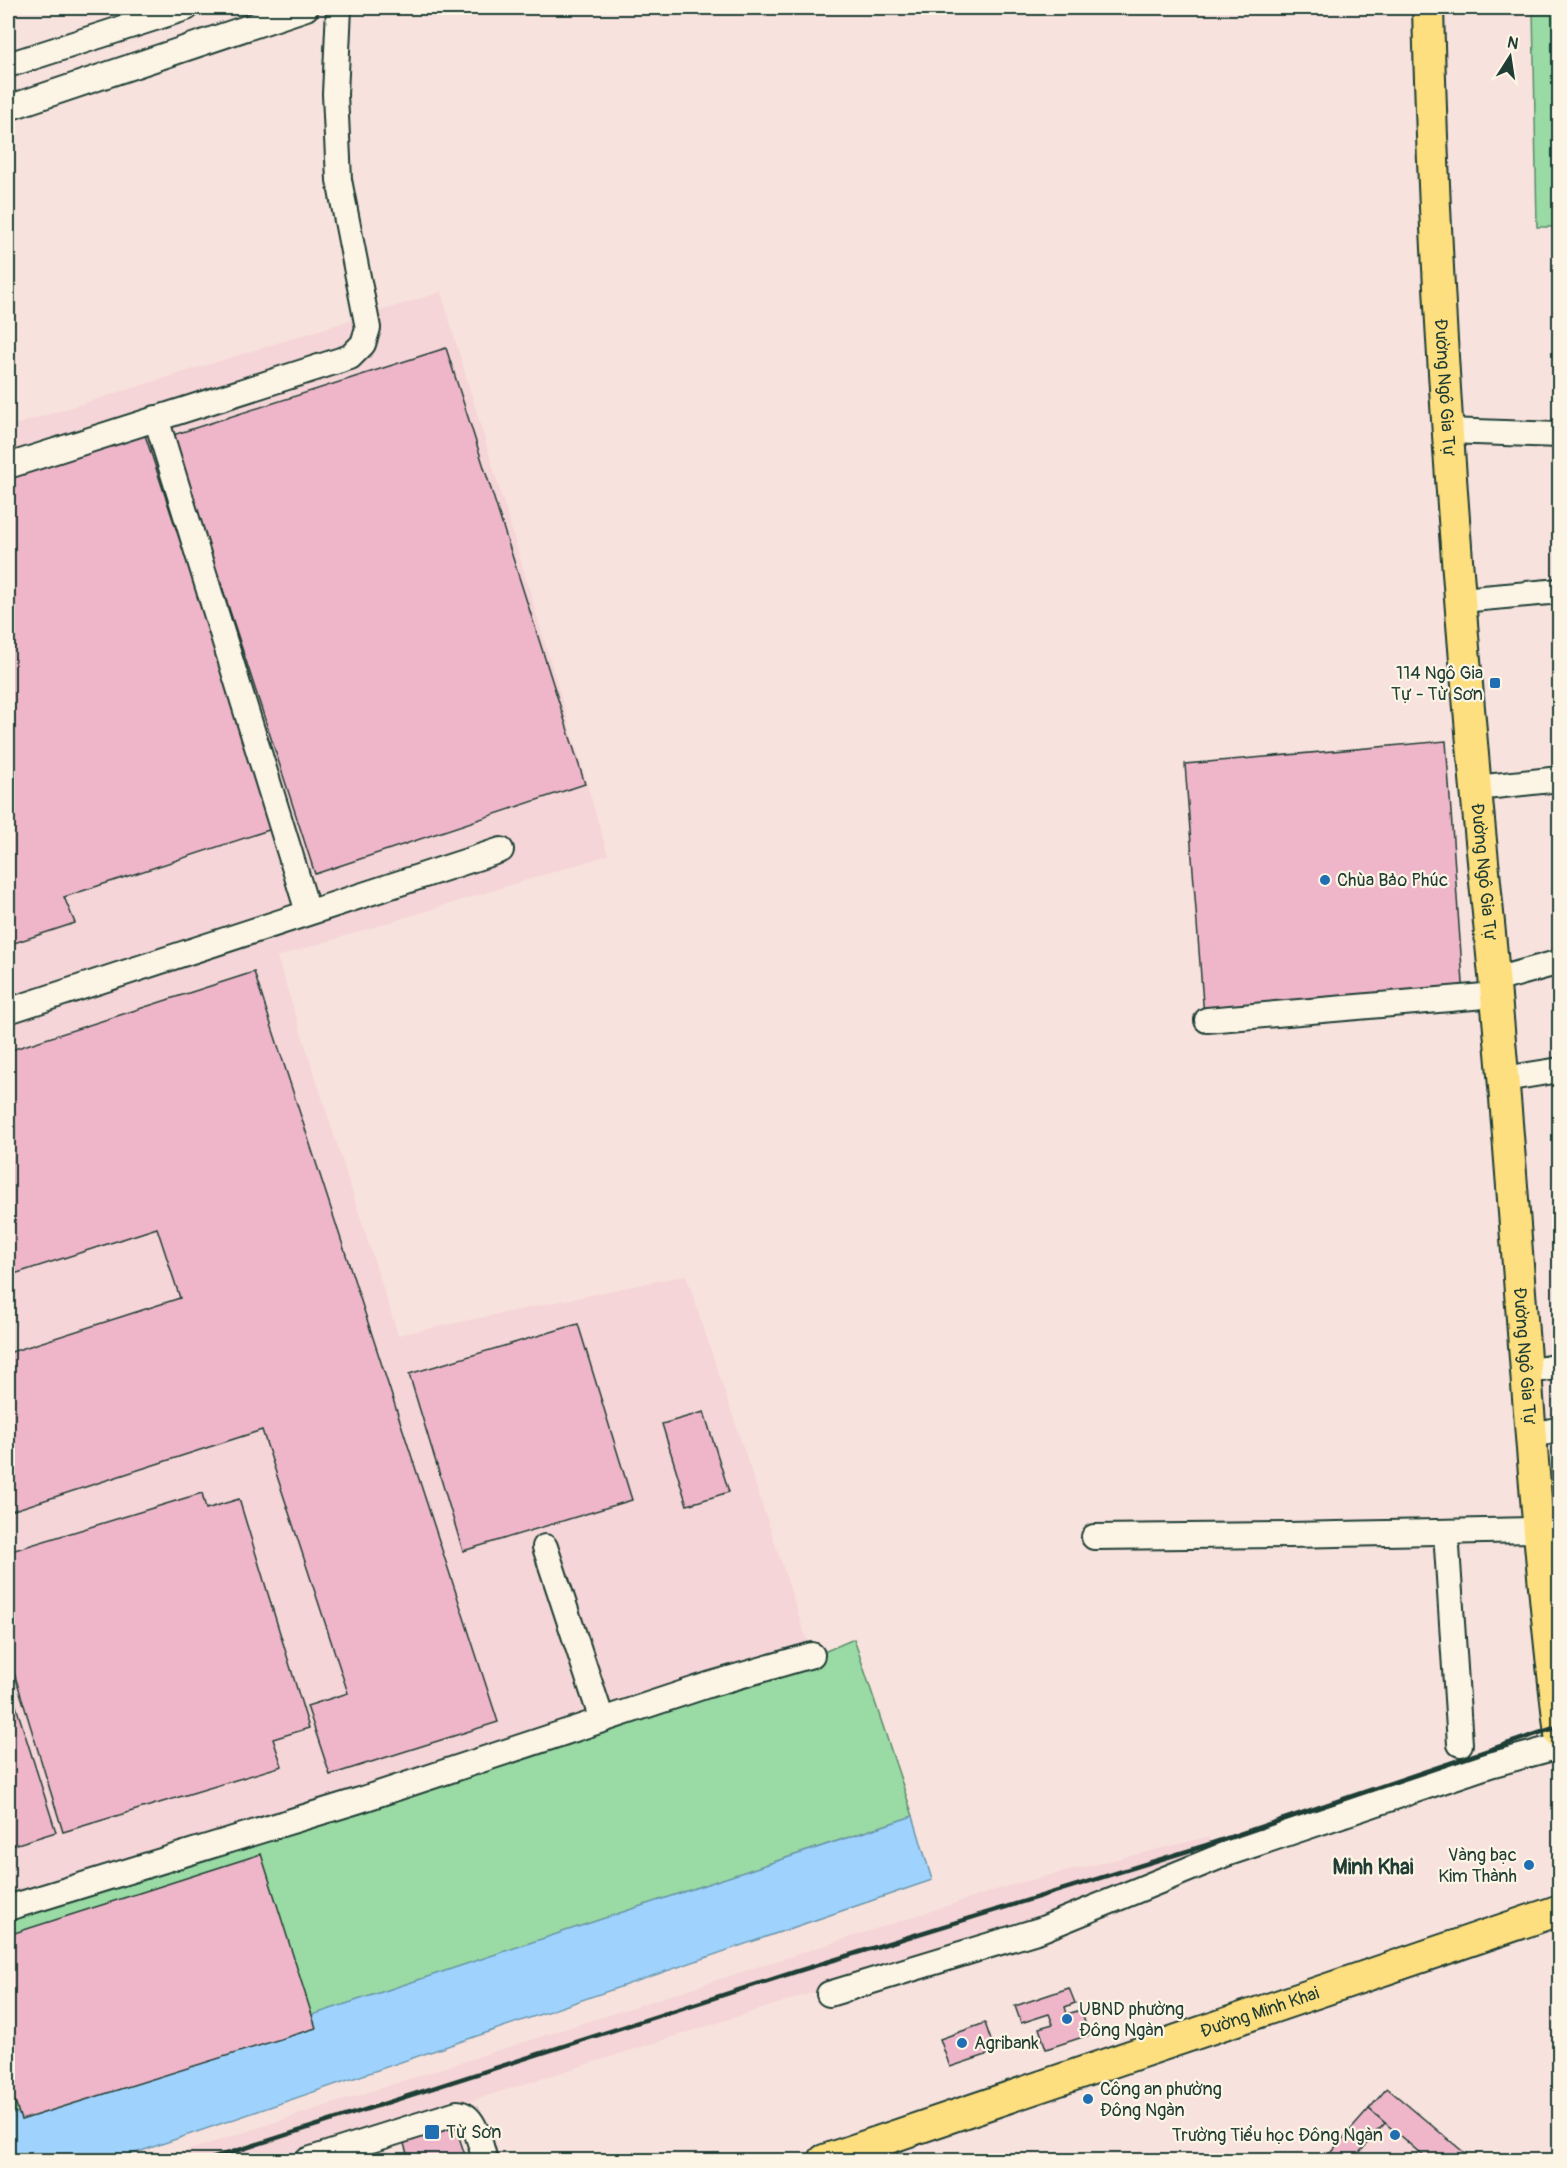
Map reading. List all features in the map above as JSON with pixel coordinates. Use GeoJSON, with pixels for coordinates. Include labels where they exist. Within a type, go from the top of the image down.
{"type":"FeatureCollection","features":[{"type":"Feature","properties":{"kind":"main road","name":"Đường Ngô Gia Tự"},"geometry":{"type":"LineString","coordinates":[[1428,8],[1430,111],[1447,431],[1476,788],[1504,1079],[1531,1436],[1546,1542],[1559,1722]]}},
{"type":"Feature","properties":{"kind":"main road","name":"Đường Minh Khai"},"geometry":{"type":"LineString","coordinates":[[825,2160],[1560,1910]]}},
{"type":"Feature","properties":{"kind":"street"},"geometry":{"type":"LineString","coordinates":[[8,65],[186,8]]}},
{"type":"Feature","properties":{"kind":"street"},"geometry":{"type":"LineString","coordinates":[[8,108],[306,8]]}},
{"type":"Feature","properties":{"kind":"street"},"geometry":{"type":"LineString","coordinates":[[8,466],[350,357],[363,344],[368,328],[339,180],[335,94],[339,8]]}},
{"type":"Feature","properties":{"kind":"street"},"geometry":{"type":"LineString","coordinates":[[156,418],[308,912]]}},
{"type":"Feature","properties":{"kind":"street"},"geometry":{"type":"LineString","coordinates":[[1447,431],[1560,435]]}},
{"type":"Feature","properties":{"kind":"street"},"geometry":{"type":"LineString","coordinates":[[1461,600],[1560,591]]}},
{"type":"Feature","properties":{"kind":"street"},"geometry":{"type":"LineString","coordinates":[[1476,788],[1560,779]]}},
{"type":"Feature","properties":{"kind":"street"},"geometry":{"type":"LineString","coordinates":[[8,1011],[501,850]]}},
{"type":"Feature","properties":{"kind":"street"},"geometry":{"type":"LineString","coordinates":[[1207,1020],[1495,988],[1560,962]]}},
{"type":"Feature","properties":{"kind":"street"},"geometry":{"type":"LineString","coordinates":[[1504,1079],[1560,1071]]}},
{"type":"Feature","properties":{"kind":"street"},"geometry":{"type":"LineString","coordinates":[[1526,1372],[1560,1366]]}},
{"type":"Feature","properties":{"kind":"street"},"geometry":{"type":"LineString","coordinates":[[1531,1436],[1560,1429]]}},
{"type":"Feature","properties":{"kind":"street"},"geometry":{"type":"LineString","coordinates":[[1094,1537],[1446,1532],[1546,1542]]}},
{"type":"Feature","properties":{"kind":"street"},"geometry":{"type":"LineString","coordinates":[[1446,1532],[1460,1744]]}},
{"type":"Feature","properties":{"kind":"street"},"geometry":{"type":"LineString","coordinates":[[545,1547],[602,1720]]}},
{"type":"Feature","properties":{"kind":"street"},"geometry":{"type":"LineString","coordinates":[[8,1908],[357,1801],[708,1685],[812,1654]]}},
{"type":"Feature","properties":{"kind":"street"},"geometry":{"type":"LineString","coordinates":[[829,1994],[1040,1930],[1226,1854],[1490,1765],[1560,1746]]}},
{"type":"Feature","properties":{"kind":"street"},"geometry":{"type":"LineString","coordinates":[[308,2160],[349,2154],[436,2118],[462,2113],[473,2124],[485,2160]]}},
{"type":"Feature","properties":{"kind":"shaded area"},"geometry":{"type":"Polygon","coordinates":[[[441,292],[608,855],[277,957],[398,1335],[686,1275],[819,1676],[8,1930],[8,427],[441,292]]]}},
{"type":"Feature","properties":{"kind":"shaded area"},"geometry":{"type":"Polygon","coordinates":[[[1208,1837],[1213,1850],[1024,1926],[284,2160],[158,2160],[1018,1883],[1208,1837]]]}},
{"type":"Feature","properties":{"kind":"shaded area","name":"Trường Tiểu học Đông Ngàn"},"geometry":{"type":"Polygon","coordinates":[[[1387,2088],[1473,2160],[1324,2160],[1387,2088]]]}},
{"type":"Feature","properties":{"kind":"green space"},"geometry":{"type":"Polygon","coordinates":[[[1533,8],[1559,8],[1559,227],[1537,227],[1533,8]]]}},
{"type":"Feature","properties":{"kind":"green space"},"geometry":{"type":"Polygon","coordinates":[[[854,1639],[913,1816],[8,2116],[8,1921],[225,1842],[742,1687],[854,1639]]]}},
{"type":"Feature","properties":{"kind":"water"},"geometry":{"type":"Polygon","coordinates":[[[913,1816],[932,1880],[115,2160],[8,2160],[8,2116],[913,1816]]]}},
{"type":"Feature","properties":{"kind":"building"},"geometry":{"type":"Polygon","coordinates":[[[446,348],[585,784],[315,874],[173,435],[446,348]]]}},
{"type":"Feature","properties":{"kind":"building"},"geometry":{"type":"Polygon","coordinates":[[[145,435],[275,828],[64,897],[75,923],[8,945],[8,479],[145,435]]]}},
{"type":"Feature","properties":{"kind":"building","name":"Chùa Bảo Phúc"},"geometry":{"type":"Polygon","coordinates":[[[1446,741],[1464,997],[1204,1017],[1185,764],[1446,741]]]}},
{"type":"Feature","properties":{"kind":"building"},"geometry":{"type":"Polygon","coordinates":[[[254,972],[498,1722],[330,1775],[307,1706],[348,1693],[262,1430],[8,1512],[8,1353],[180,1298],[157,1228],[8,1276],[8,1051],[254,972]]]}},
{"type":"Feature","properties":{"kind":"building"},"geometry":{"type":"Polygon","coordinates":[[[578,1324],[632,1500],[463,1551],[409,1374],[578,1324]]]}},
{"type":"Feature","properties":{"kind":"building"},"geometry":{"type":"Polygon","coordinates":[[[704,1412],[729,1492],[687,1505],[662,1424],[704,1412]]]}},
{"type":"Feature","properties":{"kind":"building"},"geometry":{"type":"Polygon","coordinates":[[[202,1493],[206,1509],[239,1499],[309,1728],[273,1739],[282,1766],[63,1832],[8,1653],[8,1552],[202,1493]]]}},
{"type":"Feature","properties":{"kind":"building"},"geometry":{"type":"Polygon","coordinates":[[[8,1681],[56,1832],[8,1847],[8,1681]]]}},
{"type":"Feature","properties":{"kind":"building"},"geometry":{"type":"Polygon","coordinates":[[[261,1854],[316,2028],[21,2120],[8,2080],[8,1935],[261,1854]]]}},
{"type":"Feature","properties":{"kind":"building","name":"UBND phường Đông Ngàn"},"geometry":{"type":"Polygon","coordinates":[[[1069,1988],[1075,2003],[1065,2007],[1067,2014],[1081,2010],[1089,2035],[1046,2049],[1039,2028],[1053,2024],[1049,2014],[1021,2023],[1015,2006],[1069,1988]]]}},
{"type":"Feature","properties":{"kind":"building"},"geometry":{"type":"Polygon","coordinates":[[[985,2023],[995,2052],[950,2067],[940,2039],[985,2023]]]}},
{"type":"Feature","properties":{"kind":"building"},"geometry":{"type":"Polygon","coordinates":[[[1387,2088],[1473,2160],[1428,2160],[1369,2109],[1387,2088]]]}},
{"type":"Feature","properties":{"kind":"building"},"geometry":{"type":"Polygon","coordinates":[[[1369,2109],[1385,2123],[1353,2160],[1324,2160],[1369,2109]]]}},
{"type":"Feature","properties":{"kind":"building"},"geometry":{"type":"Polygon","coordinates":[[[455,2125],[465,2155],[447,2160],[409,2160],[401,2134],[455,2125]]]}},
{"type":"Feature","properties":{"kind":"railway"},"geometry":{"type":"LineString","coordinates":[[208,2160],[798,1971],[1207,1845],[1560,1726]]}},
{"type":"Feature","properties":{"kind":"place","name":"114 Ngô Gia Tự - Từ Sơn"},"geometry":{"type":"Point","coordinates":[1495,683]}},
{"type":"Feature","properties":{"kind":"place","name":"Chùa Bảo Phúc"},"geometry":{"type":"Point","coordinates":[1325,880]}},
{"type":"Feature","properties":{"kind":"place","name":"Vàng bạc Kim Thành"},"geometry":{"type":"Point","coordinates":[1529,1865]}},
{"type":"Feature","properties":{"kind":"place","name":"UBND phường Đông Ngàn"},"geometry":{"type":"Point","coordinates":[1067,2019]}},
{"type":"Feature","properties":{"kind":"place","name":"Agribank"},"geometry":{"type":"Point","coordinates":[962,2043]}},
{"type":"Feature","properties":{"kind":"place","name":"Công an phường Đông Ngàn"},"geometry":{"type":"Point","coordinates":[1088,2099]}},
{"type":"Feature","properties":{"kind":"place","name":"Từ Sơn"},"geometry":{"type":"Point","coordinates":[432,2132]}},
{"type":"Feature","properties":{"kind":"place","name":"Trường Tiểu học Đông Ngàn"},"geometry":{"type":"Point","coordinates":[1395,2135]}},
{"type":"Feature","properties":{"kind":"district","name":"Minh Khai"},"geometry":{"type":"Point","coordinates":[1373,1867]}}]}
